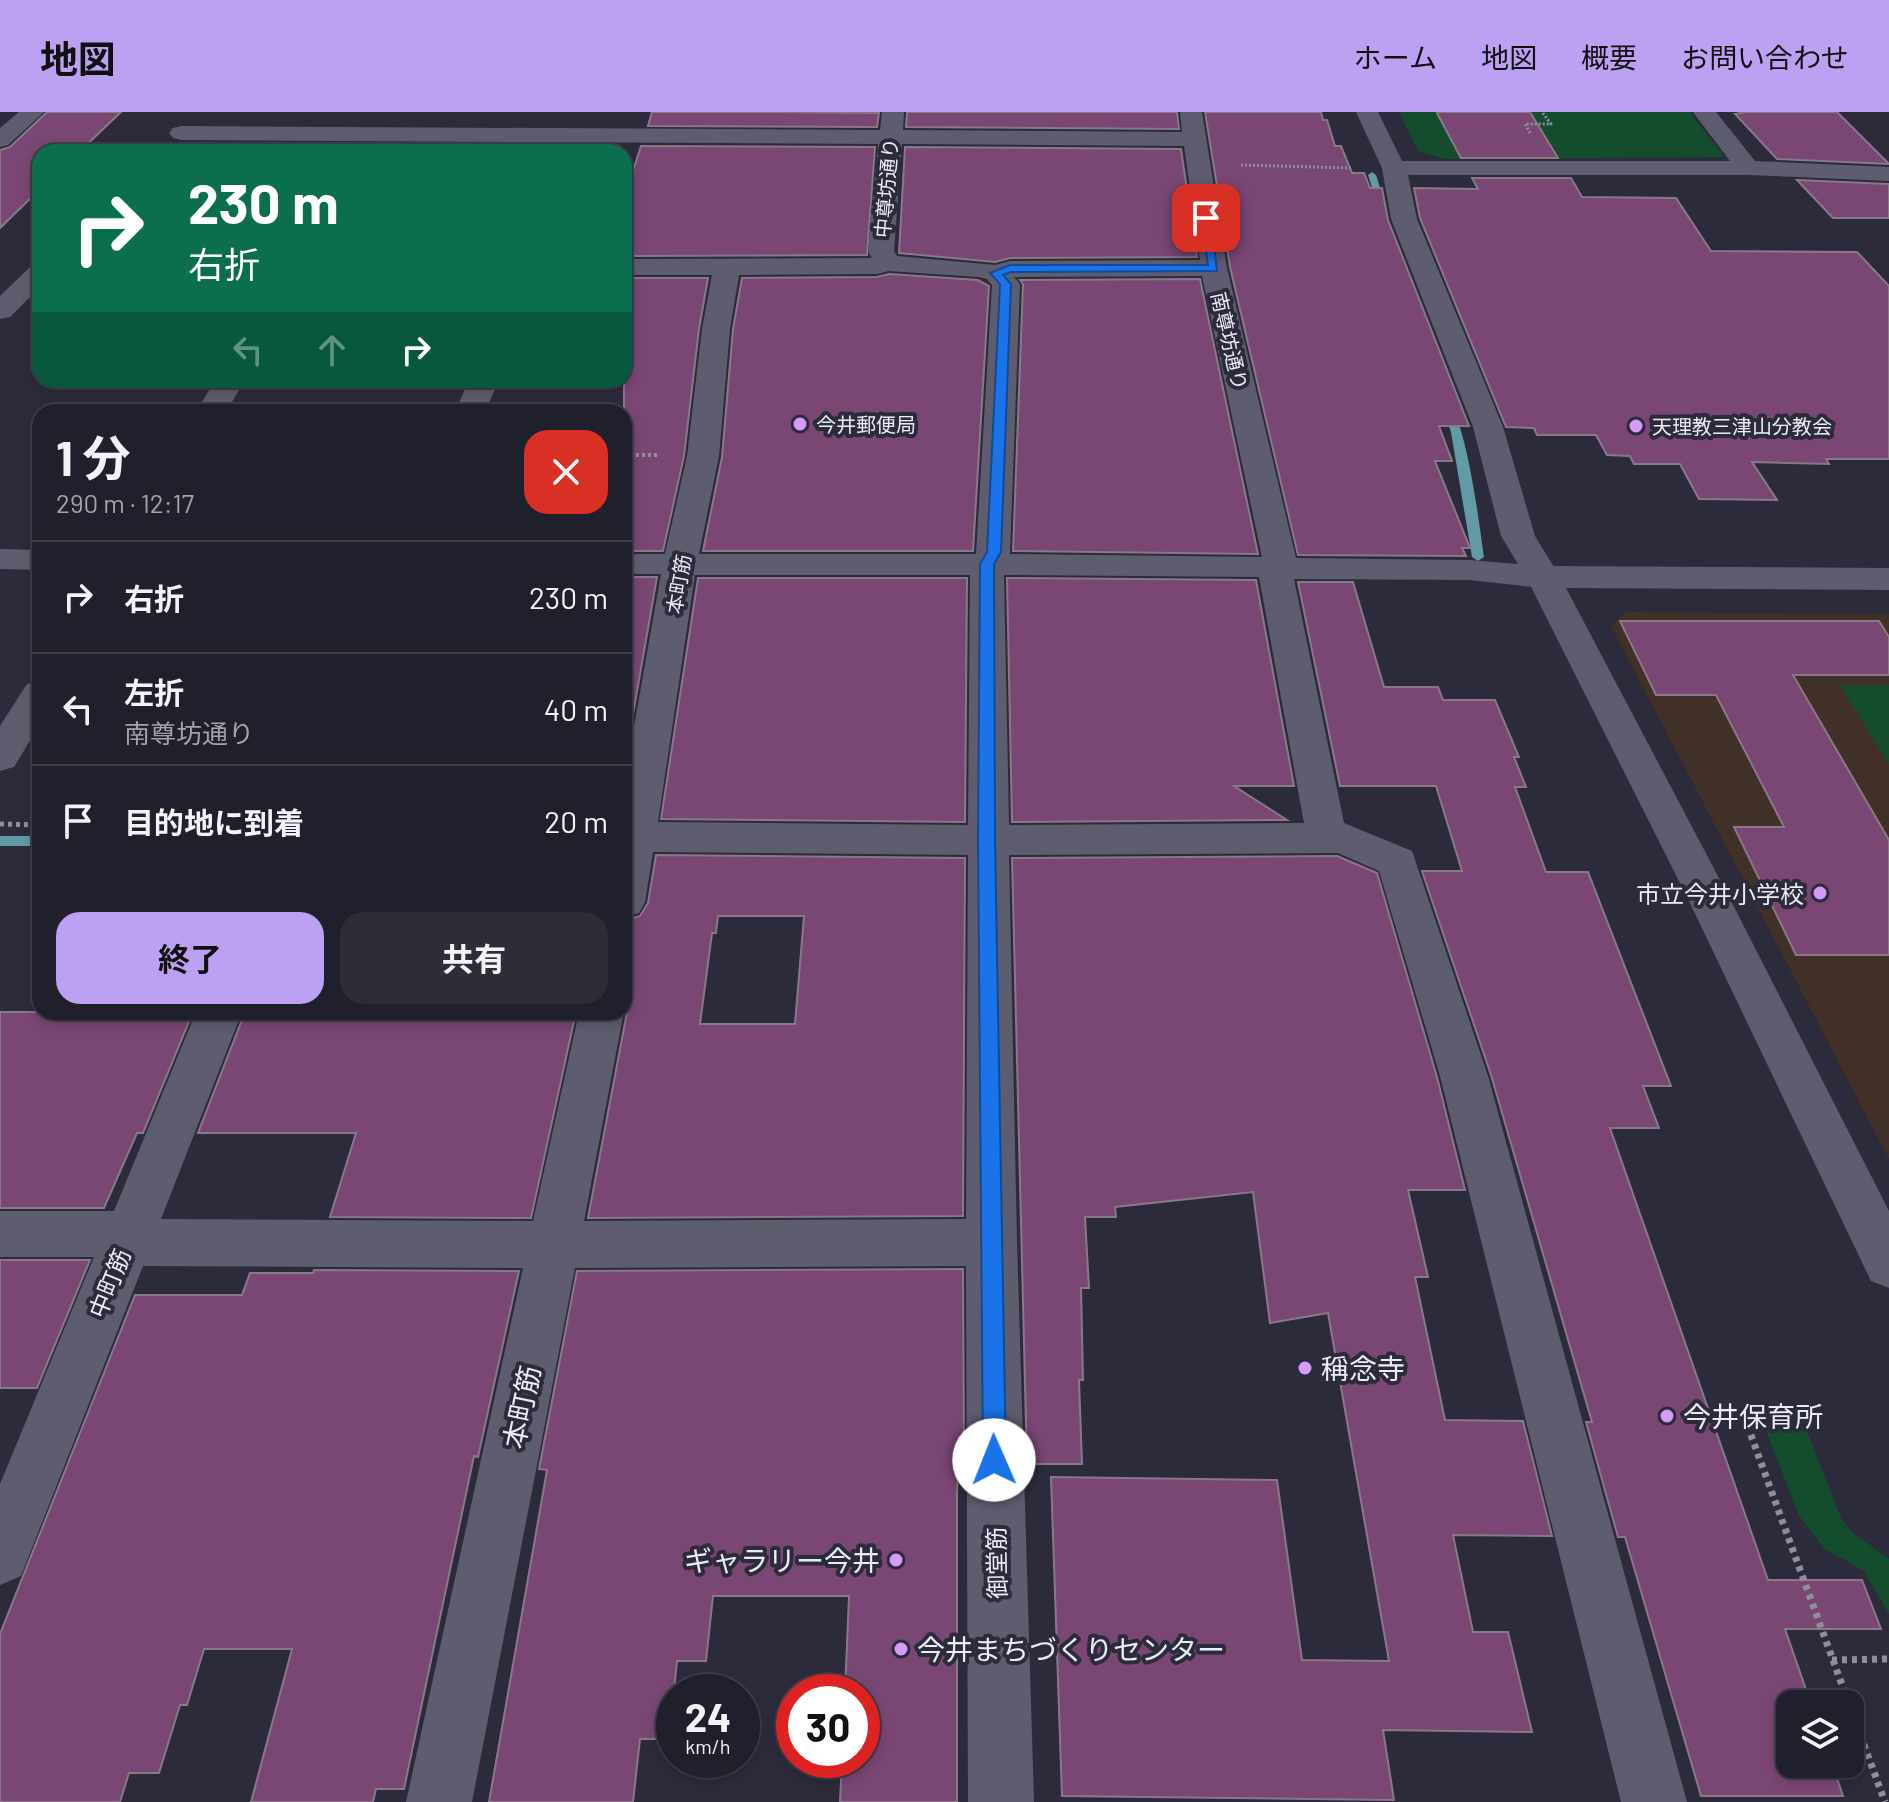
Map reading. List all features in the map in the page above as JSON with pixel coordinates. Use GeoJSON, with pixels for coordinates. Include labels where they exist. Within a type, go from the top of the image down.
{"type":"FeatureCollection","features":[{"type":"Feature","properties":{"kind":"street"},"geometry":{"type":"LineString","coordinates":[[0,140],[33,112]]}},
{"type":"Feature","properties":{"kind":"street"},"geometry":{"type":"LineString","coordinates":[[170,144],[202,112]]}},
{"type":"Feature","properties":{"kind":"street"},"geometry":{"type":"LineString","coordinates":[[575,144],[589,112]]}},
{"type":"Feature","properties":{"kind":"street"},"geometry":{"type":"LineString","coordinates":[[1367,112],[1394,168],[1404,219],[1488,427],[1518,536],[1543,577],[1708,897],[1889,1264]]}},
{"type":"Feature","properties":{"kind":"street"},"geometry":{"type":"LineString","coordinates":[[1704,112],[1748,168]]}},
{"type":"Feature","properties":{"kind":"street"},"geometry":{"type":"LineString","coordinates":[[181,133],[575,144],[892,124],[1195,139]]}},
{"type":"Feature","properties":{"kind":"street","name":"中尊坊通り"},"geometry":{"type":"LineString","coordinates":[[888,263],[881,251],[892,124]]}},
{"type":"Feature","properties":{"kind":"street","name":"南尊坊通り"},"geometry":{"type":"LineString","coordinates":[[1195,139],[1214,268],[1278,568],[1291,665],[1327,838]]}},
{"type":"Feature","properties":{"kind":"street"},"geometry":{"type":"LineString","coordinates":[[1394,168],[1748,168],[1877,174],[1889,198]]}},
{"type":"Feature","properties":{"kind":"street"},"geometry":{"type":"LineString","coordinates":[[632,267],[877,266],[888,263],[996,273],[1010,269],[1214,268]]}},
{"type":"Feature","properties":{"kind":"street","name":"本町筋"},"geometry":{"type":"LineString","coordinates":[[632,831],[680,564],[703,456],[716,329],[727,266]]}},
{"type":"Feature","properties":{"kind":"street","name":"御堂筋"},"geometry":{"type":"LineString","coordinates":[[996,273],[1006,284],[994,552],[987,564],[987,840],[1001,1802]]}},
{"type":"Feature","properties":{"kind":"street"},"geometry":{"type":"LineString","coordinates":[[0,311],[32,280]]}},
{"type":"Feature","properties":{"kind":"street"},"geometry":{"type":"LineString","coordinates":[[0,559],[32,560]]}},
{"type":"Feature","properties":{"kind":"street"},"geometry":{"type":"LineString","coordinates":[[632,564],[1233,565],[1469,570],[1543,577],[1889,579]]}},
{"type":"Feature","properties":{"kind":"street"},"geometry":{"type":"LineString","coordinates":[[0,757],[32,706]]}},
{"type":"Feature","properties":{"kind":"street"},"geometry":{"type":"LineString","coordinates":[[632,837],[987,840],[1343,838],[1397,862],[1464,1076],[1654,1802]]}},
{"type":"Feature","properties":{"kind":"street","name":"中町筋"},"geometry":{"type":"LineString","coordinates":[[0,1555],[216,1020]]}},
{"type":"Feature","properties":{"kind":"street","name":"本町筋"},"geometry":{"type":"LineString","coordinates":[[439,1802],[600,1020]]}},
{"type":"Feature","properties":{"kind":"street"},"geometry":{"type":"LineString","coordinates":[[0,1234],[554,1245],[991,1242]]}},
{"type":"Feature","properties":{"kind":"path"},"geometry":{"type":"LineString","coordinates":[[1195,139],[1394,168]]}},
{"type":"Feature","properties":{"kind":"path"},"geometry":{"type":"LineString","coordinates":[[0,824],[32,825]]}},
{"type":"Feature","properties":{"kind":"path"},"geometry":{"type":"LineString","coordinates":[[1744,1416],[1843,1690]]}},
{"type":"Feature","properties":{"kind":"path"},"geometry":{"type":"LineString","coordinates":[[1832,1660],[1889,1659]]}},
{"type":"Feature","properties":{"kind":"path"},"geometry":{"type":"LineString","coordinates":[[1864,1746],[1885,1802]]}},
{"type":"Feature","properties":{"kind":"shaded area","name":"市立今井小学校"},"geometry":{"type":"Polygon","coordinates":[[[1625,612],[1889,614],[1889,1159],[1611,626],[1625,612]]]}},
{"type":"Feature","properties":{"kind":"green space"},"geometry":{"type":"Polygon","coordinates":[[[1399,112],[1689,112],[1725,157],[1446,159],[1419,152],[1399,112]]]}},
{"type":"Feature","properties":{"kind":"green space"},"geometry":{"type":"Polygon","coordinates":[[[1840,685],[1889,685],[1889,765],[1840,685]]]}},
{"type":"Feature","properties":{"kind":"green space"},"geometry":{"type":"Polygon","coordinates":[[[1761,1418],[1802,1418],[1841,1518],[1852,1532],[1889,1559],[1889,1614],[1864,1571],[1825,1549],[1799,1516],[1761,1418]]]}},
{"type":"Feature","properties":{"kind":"building"},"geometry":{"type":"Polygon","coordinates":[[[47,112],[121,112],[87,144],[32,144],[32,197],[0,228],[0,150],[10,147],[47,112]]]}},
{"type":"Feature","properties":{"kind":"building"},"geometry":{"type":"Polygon","coordinates":[[[652,112],[879,113],[877,127],[648,126],[652,112]]]}},
{"type":"Feature","properties":{"kind":"building"},"geometry":{"type":"Polygon","coordinates":[[[907,112],[1177,112],[1179,129],[906,127],[907,112]]]}},
{"type":"Feature","properties":{"kind":"building"},"geometry":{"type":"Polygon","coordinates":[[[1205,112],[1321,112],[1323,120],[1327,120],[1335,146],[1341,146],[1352,173],[1364,173],[1370,188],[1382,188],[1388,220],[1469,426],[1439,426],[1452,461],[1435,461],[1470,548],[1462,548],[1466,556],[1298,555],[1230,267],[1205,112]]]}},
{"type":"Feature","properties":{"kind":"building"},"geometry":{"type":"Polygon","coordinates":[[[1530,112],[1558,158],[1461,158],[1437,113],[1530,112]]]}},
{"type":"Feature","properties":{"kind":"building"},"geometry":{"type":"Polygon","coordinates":[[[1837,112],[1889,164],[1777,159],[1735,114],[1837,112]]]}},
{"type":"Feature","properties":{"kind":"building"},"geometry":{"type":"Polygon","coordinates":[[[641,146],[875,147],[867,255],[632,256],[632,174],[641,146]]]}},
{"type":"Feature","properties":{"kind":"building"},"geometry":{"type":"Polygon","coordinates":[[[905,147],[1181,149],[1197,257],[1010,258],[995,262],[899,253],[905,147]]]}},
{"type":"Feature","properties":{"kind":"building"},"geometry":{"type":"Polygon","coordinates":[[[1472,178],[1571,178],[1582,197],[1676,198],[1711,251],[1857,252],[1889,286],[1889,459],[1826,459],[1829,464],[1752,462],[1777,500],[1699,499],[1680,464],[1634,464],[1630,456],[1607,455],[1596,435],[1537,435],[1534,428],[1506,427],[1420,218],[1414,188],[1478,189],[1472,178]]]}},
{"type":"Feature","properties":{"kind":"building"},"geometry":{"type":"Polygon","coordinates":[[[1797,180],[1889,184],[1889,218],[1833,218],[1797,180]]]}},
{"type":"Feature","properties":{"kind":"building"},"geometry":{"type":"Polygon","coordinates":[[[889,274],[978,280],[989,286],[973,551],[703,551],[722,457],[733,329],[742,278],[877,277],[889,274]]]}},
{"type":"Feature","properties":{"kind":"building"},"geometry":{"type":"Polygon","coordinates":[[[632,278],[708,278],[684,456],[663,551],[632,551],[632,404],[624,404],[624,388],[632,388],[632,278]]]}},
{"type":"Feature","properties":{"kind":"building"},"geometry":{"type":"Polygon","coordinates":[[[1200,279],[1258,554],[1013,551],[1023,284],[1020,280],[1200,279]]]}},
{"type":"Feature","properties":{"kind":"building"},"geometry":{"type":"Polygon","coordinates":[[[632,577],[657,577],[632,720],[632,577]]]}},
{"type":"Feature","properties":{"kind":"building"},"geometry":{"type":"Polygon","coordinates":[[[698,578],[967,578],[965,822],[661,819],[698,578]]]}},
{"type":"Feature","properties":{"kind":"building"},"geometry":{"type":"Polygon","coordinates":[[[1007,578],[1256,580],[1294,786],[1234,786],[1287,820],[1012,822],[1007,578]]]}},
{"type":"Feature","properties":{"kind":"building"},"geometry":{"type":"Polygon","coordinates":[[[1298,582],[1353,582],[1384,687],[1438,687],[1443,700],[1495,700],[1519,757],[1514,757],[1526,787],[1515,787],[1546,872],[1588,872],[1671,1086],[1643,1086],[1659,1128],[1610,1128],[1768,1580],[1862,1580],[1881,1629],[1785,1629],[1806,1690],[1776,1690],[1776,1778],[1837,1778],[1843,1796],[1701,1796],[1625,1537],[1618,1537],[1586,1422],[1592,1422],[1491,1075],[1422,871],[1462,871],[1436,786],[1340,786],[1298,582]]]}},
{"type":"Feature","properties":{"kind":"building"},"geometry":{"type":"Polygon","coordinates":[[[1620,621],[1879,621],[1889,637],[1889,675],[1793,675],[1889,840],[1889,955],[1796,955],[1734,827],[1784,827],[1716,695],[1656,695],[1620,621]]]}},
{"type":"Feature","properties":{"kind":"building"},"geometry":{"type":"Polygon","coordinates":[[[656,855],[965,858],[963,1216],[588,1218],[625,1020],[632,1020],[632,918],[640,916],[648,903],[656,855]],[[718,916],[716,933],[712,933],[700,1024],[795,1024],[804,916],[718,916]]]}},
{"type":"Feature","properties":{"kind":"building"},"geometry":{"type":"Polygon","coordinates":[[[1337,856],[1377,873],[1437,1077],[1465,1190],[1408,1190],[1428,1277],[1415,1277],[1445,1420],[1523,1421],[1552,1536],[1453,1535],[1473,1632],[1508,1632],[1532,1732],[1383,1730],[1394,1800],[1062,1796],[1051,1477],[1277,1480],[1302,1660],[1389,1661],[1328,1313],[1270,1323],[1253,1192],[1115,1207],[1116,1217],[1085,1217],[1089,1288],[1081,1288],[1083,1380],[1079,1380],[1082,1464],[1027,1464],[1012,858],[1337,856]]]}},
{"type":"Feature","properties":{"kind":"building"},"geometry":{"type":"Polygon","coordinates":[[[0,1012],[32,1012],[32,1020],[190,1020],[143,1133],[137,1133],[104,1208],[0,1208],[0,1012]]]}},
{"type":"Feature","properties":{"kind":"building"},"geometry":{"type":"Polygon","coordinates":[[[242,1020],[574,1020],[531,1218],[330,1217],[356,1133],[198,1133],[242,1020]]]}},
{"type":"Feature","properties":{"kind":"building"},"geometry":{"type":"Polygon","coordinates":[[[0,1260],[90,1260],[37,1388],[0,1388],[0,1260]]]}},
{"type":"Feature","properties":{"kind":"building"},"geometry":{"type":"Polygon","coordinates":[[[963,1269],[964,1464],[958,1464],[957,1494],[957,1802],[840,1802],[841,1778],[880,1778],[880,1674],[846,1674],[849,1596],[713,1596],[706,1661],[677,1661],[676,1674],[656,1674],[656,1739],[640,1739],[633,1802],[489,1802],[547,1470],[539,1469],[577,1271],[963,1269]]]}},
{"type":"Feature","properties":{"kind":"building"},"geometry":{"type":"Polygon","coordinates":[[[314,1270],[519,1271],[478,1457],[474,1456],[404,1789],[376,1789],[373,1802],[251,1802],[292,1649],[204,1649],[187,1705],[180,1705],[159,1773],[129,1773],[120,1802],[0,1802],[0,1634],[135,1295],[242,1295],[250,1273],[313,1273],[314,1270]]]}},
{"type":"Feature","properties":{"kind":"waterway"},"geometry":{"type":"LineString","coordinates":[[1372,175],[1378,194],[1374,208]]}},
{"type":"Feature","properties":{"kind":"waterway"},"geometry":{"type":"LineString","coordinates":[[1447,407],[1457,432],[1478,557]]}},
{"type":"Feature","properties":{"kind":"waterway"},"geometry":{"type":"LineString","coordinates":[[0,841],[32,841]]}},
{"type":"Feature","properties":{"kind":"place","name":"今井郵便局"},"geometry":{"type":"Point","coordinates":[800,424]}},
{"type":"Feature","properties":{"kind":"place","name":"天理教三津山分教会"},"geometry":{"type":"Point","coordinates":[1636,426]}},
{"type":"Feature","properties":{"kind":"place","name":"市立今井小学校"},"geometry":{"type":"Point","coordinates":[1820,893]}},
{"type":"Feature","properties":{"kind":"place","name":"稱念寺"},"geometry":{"type":"Point","coordinates":[1305,1368]}},
{"type":"Feature","properties":{"kind":"place","name":"今井保育所"},"geometry":{"type":"Point","coordinates":[1667,1416]}},
{"type":"Feature","properties":{"kind":"place","name":"ギャラリー今井"},"geometry":{"type":"Point","coordinates":[896,1560]}},
{"type":"Feature","properties":{"kind":"place","name":"今井まちづくりセンター"},"geometry":{"type":"Point","coordinates":[901,1649]}},
{"type":"Feature","properties":{"kind":"route"},"geometry":{"type":"LineString","coordinates":[[994,1460],[987,564],[994,552],[1006,284],[996,273],[1010,269],[1214,268],[1206,218]]}}]}
